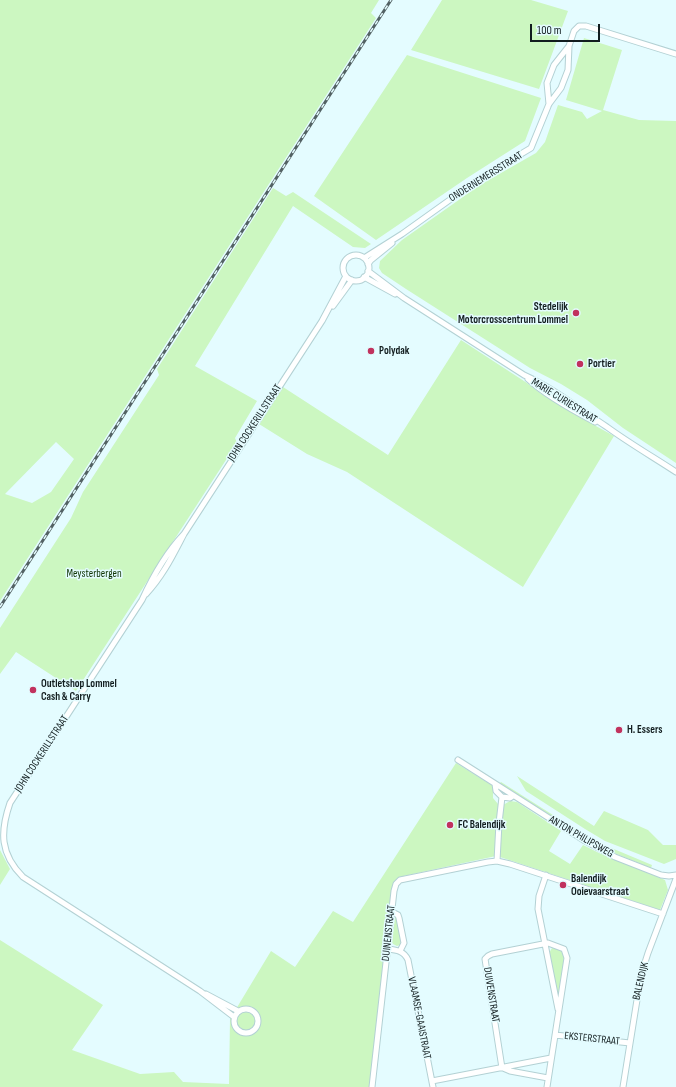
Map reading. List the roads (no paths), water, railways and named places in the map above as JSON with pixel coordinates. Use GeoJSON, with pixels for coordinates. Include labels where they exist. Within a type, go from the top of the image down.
{"type":"FeatureCollection","features":[{"type":"Feature","properties":{"kind":"street","name":"ONDERNEMERSSTRAAT"},"geometry":{"type":"LineString","coordinates":[[364,258],[402,234],[472,184],[531,148],[549,104],[561,88],[568,70],[569,46],[574,31],[579,26],[676,54]]}},
{"type":"Feature","properties":{"kind":"street","name":"ONDERNEMERSSTRAAT"},"geometry":{"type":"LineString","coordinates":[[549,104],[547,83],[554,65],[569,46]]}},
{"type":"Feature","properties":{"kind":"street","name":"ONDERNEMERSSTRAAT"},"geometry":{"type":"LineString","coordinates":[[368,264],[402,234]]}},
{"type":"Feature","properties":{"kind":"street"},"geometry":{"type":"LineString","coordinates":[[356,255],[364,258],[368,264],[368,271],[364,277],[356,280],[352,280],[346,276],[344,272],[344,264],[349,257],[356,255]]}},
{"type":"Feature","properties":{"kind":"street"},"geometry":{"type":"LineString","coordinates":[[368,271],[404,298]]}},
{"type":"Feature","properties":{"kind":"street","name":"JOHN COCKERILLSTRAAT"},"geometry":{"type":"LineString","coordinates":[[327,313],[346,276]]}},
{"type":"Feature","properties":{"kind":"street"},"geometry":{"type":"LineString","coordinates":[[364,277],[404,298]]}},
{"type":"Feature","properties":{"kind":"street","name":"JOHN COCKERILLSTRAAT"},"geometry":{"type":"LineString","coordinates":[[200,991],[238,1011],[245,1008],[249,1009],[256,1014],[258,1021],[255,1029],[248,1033],[240,1032],[234,1026],[234,1017],[200,991],[24,877],[11,864],[3,849],[0,840],[2,821],[10,803],[142,600],[156,584],[174,556],[184,534],[327,313],[352,280]]}},
{"type":"Feature","properties":{"kind":"street","name":"MARIE CURIESTRAAT"},"geometry":{"type":"LineString","coordinates":[[404,298],[524,375],[543,384],[676,472]]}},
{"type":"Feature","properties":{"kind":"street","name":"ANTON PHILIPSWEG"},"geometry":{"type":"LineString","coordinates":[[458,760],[570,832],[605,852],[662,875],[676,875]]}},
{"type":"Feature","properties":{"kind":"street","name":"ANTON PHILIPSWEG"},"geometry":{"type":"LineString","coordinates":[[495,784],[496,791],[502,797]]}},
{"type":"Feature","properties":{"kind":"street"},"geometry":{"type":"LineString","coordinates":[[497,861],[502,797],[510,798],[513,796]]}},
{"type":"Feature","properties":{"kind":"street","name":"DUINENSTRAAT"},"geometry":{"type":"LineString","coordinates":[[372,1087],[392,912],[396,884],[400,880],[497,861],[663,914]]}},
{"type":"Feature","properties":{"kind":"street"},"geometry":{"type":"LineString","coordinates":[[546,876],[539,896],[538,904],[544,944],[558,1013]]}},
{"type":"Feature","properties":{"kind":"street","name":"BALENDIJK"},"geometry":{"type":"LineString","coordinates":[[623,1087],[641,976],[663,914],[675,886],[676,879]]}},
{"type":"Feature","properties":{"kind":"street"},"geometry":{"type":"LineString","coordinates":[[388,949],[400,951],[404,943],[398,915],[392,912]]}},
{"type":"Feature","properties":{"kind":"street"},"geometry":{"type":"LineString","coordinates":[[544,944],[548,943],[561,947],[567,954],[552,1058],[546,1087]]}},
{"type":"Feature","properties":{"kind":"street","name":"DUIVENSTRAAT"},"geometry":{"type":"LineString","coordinates":[[502,1068],[485,959],[492,954],[544,944]]}},
{"type":"Feature","properties":{"kind":"street","name":"VLAAMSE-GAAISTRAAT"},"geometry":{"type":"LineString","coordinates":[[400,951],[408,960],[432,1084]]}},
{"type":"Feature","properties":{"kind":"street"},"geometry":{"type":"LineString","coordinates":[[234,1017],[238,1011]]}},
{"type":"Feature","properties":{"kind":"street","name":"EKSTERSTRAAT"},"geometry":{"type":"LineString","coordinates":[[555,1035],[630,1043]]}},
{"type":"Feature","properties":{"kind":"street"},"geometry":{"type":"LineString","coordinates":[[432,1084],[552,1058]]}},
{"type":"Feature","properties":{"kind":"street"},"geometry":{"type":"LineString","coordinates":[[502,1068],[510,1071],[548,1078]]}},
{"type":"Feature","properties":{"kind":"railway"},"geometry":{"type":"LineString","coordinates":[[0,607],[391,0]]}},
{"type":"Feature","properties":{"kind":"place","name":"Stedelijk Motorcrosscentrum Lommel"},"geometry":{"type":"Point","coordinates":[576,313]}},
{"type":"Feature","properties":{"kind":"place","name":"Polydak"},"geometry":{"type":"Point","coordinates":[371,351]}},
{"type":"Feature","properties":{"kind":"place","name":"Portier"},"geometry":{"type":"Point","coordinates":[580,364]}},
{"type":"Feature","properties":{"kind":"place","name":"Outletshop Lommel Cash & Carry"},"geometry":{"type":"Point","coordinates":[33,690]}},
{"type":"Feature","properties":{"kind":"place","name":"H. Essers"},"geometry":{"type":"Point","coordinates":[619,730]}},
{"type":"Feature","properties":{"kind":"place","name":"FC Balendijk"},"geometry":{"type":"Point","coordinates":[450,825]}},
{"type":"Feature","properties":{"kind":"place","name":"Balendijk Ooievaarstraat"},"geometry":{"type":"Point","coordinates":[563,885]}},
{"type":"Feature","properties":{"kind":"park label","name":"Meysterbergen"},"geometry":{"type":"Point","coordinates":[94,574]}}]}
